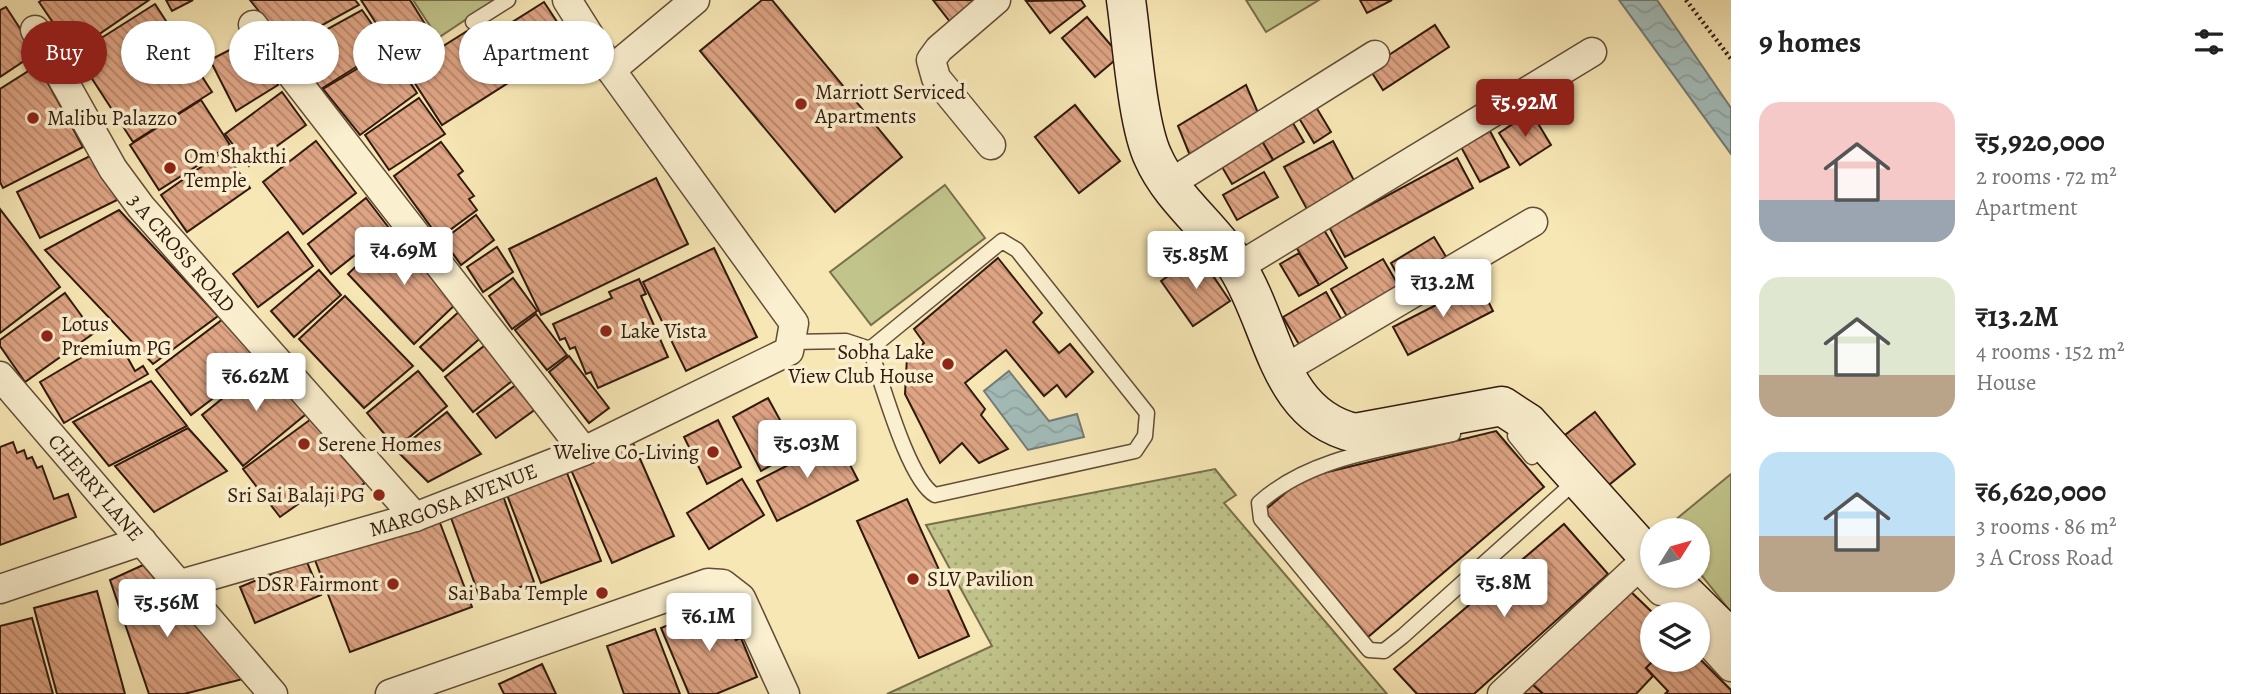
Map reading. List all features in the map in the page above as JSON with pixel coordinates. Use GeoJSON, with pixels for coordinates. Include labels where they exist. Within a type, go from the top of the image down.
{"type":"FeatureCollection","features":[{"type":"Feature","properties":{"kind":"street"},"geometry":{"type":"LineString","coordinates":[[567,0],[580,21]]}},
{"type":"Feature","properties":{"kind":"street"},"geometry":{"type":"LineString","coordinates":[[614,67],[695,0]]}},
{"type":"Feature","properties":{"kind":"street"},"geometry":{"type":"LineString","coordinates":[[991,145],[936,78],[931,60],[939,49],[996,0]]}},
{"type":"Feature","properties":{"kind":"street"},"geometry":{"type":"LineString","coordinates":[[1126,0],[1146,131],[1153,157],[1170,184],[1238,267],[1283,370],[1307,408],[1331,428],[1355,433],[1502,406],[1518,434],[1578,479],[1640,548]]}},
{"type":"Feature","properties":{"kind":"street"},"geometry":{"type":"LineString","coordinates":[[1238,267],[1592,52]]}},
{"type":"Feature","properties":{"kind":"street"},"geometry":{"type":"LineString","coordinates":[[1170,184],[1375,54]]}},
{"type":"Feature","properties":{"kind":"street"},"geometry":{"type":"LineString","coordinates":[[614,73],[794,323],[791,342]]}},
{"type":"Feature","properties":{"kind":"street","name":"3 A CROSS ROAD"},"geometry":{"type":"LineString","coordinates":[[65,84],[113,170],[141,207],[415,517]]}},
{"type":"Feature","properties":{"kind":"street"},"geometry":{"type":"LineString","coordinates":[[299,84],[584,451]]}},
{"type":"Feature","properties":{"kind":"street"},"geometry":{"type":"LineString","coordinates":[[1283,370],[1533,222]]}},
{"type":"Feature","properties":{"kind":"street","name":"MARGOSA AVENUE"},"geometry":{"type":"LineString","coordinates":[[181,584],[415,517],[584,451],[785,354],[791,342]]}},
{"type":"Feature","properties":{"kind":"street","name":"CHERRY LANE"},"geometry":{"type":"LineString","coordinates":[[0,376],[273,694]]}},
{"type":"Feature","properties":{"kind":"street"},"geometry":{"type":"LineString","coordinates":[[0,590],[142,541]]}},
{"type":"Feature","properties":{"kind":"street"},"geometry":{"type":"LineString","coordinates":[[1502,694],[1636,569],[1640,569],[1671,602]]}},
{"type":"Feature","properties":{"kind":"street"},"geometry":{"type":"LineString","coordinates":[[390,694],[708,583],[723,584],[741,598],[785,694]]}},
{"type":"Feature","properties":{"kind":"street"},"geometry":{"type":"LineString","coordinates":[[1679,588],[1731,639]]}},
{"type":"Feature","properties":{"kind":"street"},"geometry":{"type":"LineString","coordinates":[[1710,644],[1731,667]]}},
{"type":"Feature","properties":{"kind":"lane"},"geometry":{"type":"LineString","coordinates":[[475,21],[508,0]]}},
{"type":"Feature","properties":{"kind":"lane"},"geometry":{"type":"LineString","coordinates":[[1002,241],[1017,250],[1147,413],[1145,436],[1136,451],[935,495],[928,491],[914,472],[870,349],[1002,241]]}},
{"type":"Feature","properties":{"kind":"lane"},"geometry":{"type":"LineString","coordinates":[[791,342],[846,341],[870,349]]}},
{"type":"Feature","properties":{"kind":"lane"},"geometry":{"type":"LineString","coordinates":[[1471,429],[1324,465],[1302,473],[1259,503],[1261,519],[1369,650],[1384,651],[1403,636],[1578,479]]}},
{"type":"Feature","properties":{"kind":"path"},"geometry":{"type":"LineString","coordinates":[[1686,0],[1731,59]]}},
{"type":"Feature","properties":{"kind":"green space"},"geometry":{"type":"Polygon","coordinates":[[[413,0],[495,0],[464,21],[459,21],[459,24],[445,33],[445,21],[427,21],[413,0]]]}},
{"type":"Feature","properties":{"kind":"green space"},"geometry":{"type":"Polygon","coordinates":[[[1246,0],[1319,0],[1266,32],[1246,0]]]}},
{"type":"Feature","properties":{"kind":"green space"},"geometry":{"type":"Polygon","coordinates":[[[945,185],[985,238],[871,325],[830,272],[945,185]]]}},
{"type":"Feature","properties":{"kind":"green space"},"geometry":{"type":"Polygon","coordinates":[[[1215,469],[1236,495],[1224,503],[1387,694],[887,694],[992,646],[926,525],[1215,469]]]}},
{"type":"Feature","properties":{"kind":"green space"},"geometry":{"type":"Polygon","coordinates":[[[1731,474],[1731,612],[1710,586],[1710,518],[1678,518],[1731,474]]]}},
{"type":"Feature","properties":{"kind":"water"},"geometry":{"type":"Polygon","coordinates":[[[1619,0],[1657,0],[1731,108],[1731,154],[1619,0]]]}},
{"type":"Feature","properties":{"kind":"water"},"geometry":{"type":"Polygon","coordinates":[[[1009,371],[1049,421],[1077,414],[1084,437],[1028,450],[984,391],[1009,371]]]}},
{"type":"Feature","properties":{"kind":"building"},"geometry":{"type":"Polygon","coordinates":[[[149,0],[107,29],[107,21],[52,21],[39,2],[149,0]]]}},
{"type":"Feature","properties":{"kind":"building"},"geometry":{"type":"Polygon","coordinates":[[[166,0],[193,0],[172,11],[166,0]]]}},
{"type":"Feature","properties":{"kind":"building"},"geometry":{"type":"Polygon","coordinates":[[[250,0],[355,0],[359,5],[330,21],[267,21],[250,0]]]}},
{"type":"Feature","properties":{"kind":"building"},"geometry":{"type":"Polygon","coordinates":[[[361,0],[410,0],[423,21],[375,21],[361,0]]]}},
{"type":"Feature","properties":{"kind":"building","name":"Marriott Serviced Apartments"},"geometry":{"type":"Polygon","coordinates":[[[762,0],[772,0],[902,157],[835,212],[700,51],[762,0]]]}},
{"type":"Feature","properties":{"kind":"building"},"geometry":{"type":"Polygon","coordinates":[[[933,0],[980,0],[951,23],[933,0]]]}},
{"type":"Feature","properties":{"kind":"building"},"geometry":{"type":"Polygon","coordinates":[[[1081,0],[1085,6],[1050,33],[1026,1],[1081,0]]]}},
{"type":"Feature","properties":{"kind":"building"},"geometry":{"type":"Polygon","coordinates":[[[1360,0],[1392,0],[1367,13],[1360,0]]]}},
{"type":"Feature","properties":{"kind":"building"},"geometry":{"type":"Polygon","coordinates":[[[544,2],[557,21],[514,21],[544,2]]]}},
{"type":"Feature","properties":{"kind":"building"},"geometry":{"type":"Polygon","coordinates":[[[155,4],[166,21],[128,21],[155,4]]]}},
{"type":"Feature","properties":{"kind":"building"},"geometry":{"type":"Polygon","coordinates":[[[6,7],[21,30],[21,63],[0,77],[0,10],[6,7]]]}},
{"type":"Feature","properties":{"kind":"building"},"geometry":{"type":"Polygon","coordinates":[[[362,10],[370,21],[353,21],[353,69],[339,78],[339,23],[362,10]]]}},
{"type":"Feature","properties":{"kind":"building"},"geometry":{"type":"Polygon","coordinates":[[[1087,17],[1120,56],[1095,77],[1062,38],[1087,17]]]}},
{"type":"Feature","properties":{"kind":"building"},"geometry":{"type":"Polygon","coordinates":[[[1435,25],[1449,47],[1383,90],[1369,68],[1435,25]]]}},
{"type":"Feature","properties":{"kind":"building"},"geometry":{"type":"Polygon","coordinates":[[[121,26],[121,84],[207,84],[212,92],[133,142],[95,84],[107,84],[107,34],[121,26]]]}},
{"type":"Feature","properties":{"kind":"building"},"geometry":{"type":"Polygon","coordinates":[[[459,36],[459,84],[506,84],[442,125],[415,84],[445,84],[445,45],[459,36]]]}},
{"type":"Feature","properties":{"kind":"building"},"geometry":{"type":"Polygon","coordinates":[[[229,50],[229,84],[278,85],[236,111],[215,70],[215,57],[229,50]]]}},
{"type":"Feature","properties":{"kind":"building"},"geometry":{"type":"Polygon","coordinates":[[[353,71],[353,84],[411,84],[417,93],[360,135],[323,89],[331,84],[339,84],[339,80],[353,71]]]}},
{"type":"Feature","properties":{"kind":"building","name":"Malibu Palazzo"},"geometry":{"type":"Polygon","coordinates":[[[21,76],[21,84],[48,84],[83,147],[3,188],[0,182],[0,89],[21,76]]]}},
{"type":"Feature","properties":{"kind":"building"},"geometry":{"type":"Polygon","coordinates":[[[1246,85],[1259,115],[1191,158],[1178,126],[1246,85]]]}},
{"type":"Feature","properties":{"kind":"building"},"geometry":{"type":"Polygon","coordinates":[[[282,92],[306,125],[249,166],[225,134],[282,92]]]}},
{"type":"Feature","properties":{"kind":"building"},"geometry":{"type":"Polygon","coordinates":[[[419,98],[445,134],[389,170],[365,135],[419,98]]]}},
{"type":"Feature","properties":{"kind":"building","name":"Om Shakthi Temple"},"geometry":{"type":"Polygon","coordinates":[[[201,100],[230,145],[159,190],[130,145],[201,100]]]}},
{"type":"Feature","properties":{"kind":"building"},"geometry":{"type":"Polygon","coordinates":[[[1075,105],[1120,161],[1079,193],[1035,137],[1075,105]]]}},
{"type":"Feature","properties":{"kind":"building"},"geometry":{"type":"Polygon","coordinates":[[[1316,107],[1331,132],[1314,143],[1299,118],[1316,107]]]}},
{"type":"Feature","properties":{"kind":"building"},"geometry":{"type":"Polygon","coordinates":[[[1531,112],[1551,145],[1520,165],[1499,133],[1531,112]]]}},
{"type":"Feature","properties":{"kind":"building"},"geometry":{"type":"Polygon","coordinates":[[[1290,118],[1304,142],[1273,160],[1259,136],[1290,118]]]}},
{"type":"Feature","properties":{"kind":"building"},"geometry":{"type":"Polygon","coordinates":[[[1490,131],[1509,167],[1480,182],[1461,147],[1490,131]]]}},
{"type":"Feature","properties":{"kind":"building"},"geometry":{"type":"Polygon","coordinates":[[[1259,136],[1273,160],[1232,184],[1218,160],[1259,136]]]}},
{"type":"Feature","properties":{"kind":"building"},"geometry":{"type":"Polygon","coordinates":[[[316,141],[356,193],[303,234],[263,182],[316,141]]]}},
{"type":"Feature","properties":{"kind":"building"},"geometry":{"type":"Polygon","coordinates":[[[1333,141],[1357,186],[1308,211],[1284,167],[1333,141]]]}},
{"type":"Feature","properties":{"kind":"building"},"geometry":{"type":"Polygon","coordinates":[[[441,142],[463,171],[458,175],[474,196],[469,199],[477,210],[439,238],[394,176],[441,142]]]}},
{"type":"Feature","properties":{"kind":"building"},"geometry":{"type":"Polygon","coordinates":[[[224,151],[250,188],[187,232],[161,195],[224,151]]]}},
{"type":"Feature","properties":{"kind":"building"},"geometry":{"type":"Polygon","coordinates":[[[96,153],[119,199],[40,238],[17,192],[96,153]]]}},
{"type":"Feature","properties":{"kind":"building"},"geometry":{"type":"Polygon","coordinates":[[[1457,158],[1473,188],[1345,257],[1329,227],[1457,158]]]}},
{"type":"Feature","properties":{"kind":"building"},"geometry":{"type":"Polygon","coordinates":[[[1264,172],[1278,197],[1237,220],[1223,195],[1264,172]]]}},
{"type":"Feature","properties":{"kind":"building"},"geometry":{"type":"Polygon","coordinates":[[[656,178],[688,244],[541,315],[509,249],[656,178]]]}},
{"type":"Feature","properties":{"kind":"building"},"geometry":{"type":"Polygon","coordinates":[[[366,198],[389,228],[331,274],[308,244],[366,198]]]}},
{"type":"Feature","properties":{"kind":"building"},"geometry":{"type":"Polygon","coordinates":[[[0,209],[60,287],[0,333],[0,209]]]}},
{"type":"Feature","properties":{"kind":"building"},"geometry":{"type":"Polygon","coordinates":[[[119,210],[218,316],[153,364],[45,250],[119,210]]]}},
{"type":"Feature","properties":{"kind":"building"},"geometry":{"type":"Polygon","coordinates":[[[476,215],[494,240],[461,265],[443,240],[476,215]]]}},
{"type":"Feature","properties":{"kind":"building"},"geometry":{"type":"Polygon","coordinates":[[[394,230],[460,300],[414,344],[348,274],[394,230]]]}},
{"type":"Feature","properties":{"kind":"building"},"geometry":{"type":"Polygon","coordinates":[[[1324,230],[1347,268],[1319,285],[1296,247],[1324,230]]]}},
{"type":"Feature","properties":{"kind":"building"},"geometry":{"type":"Polygon","coordinates":[[[288,232],[313,266],[258,307],[233,274],[288,232]]]}},
{"type":"Feature","properties":{"kind":"building"},"geometry":{"type":"Polygon","coordinates":[[[1434,237],[1451,265],[1406,290],[1391,263],[1434,237]]]}},
{"type":"Feature","properties":{"kind":"building"},"geometry":{"type":"Polygon","coordinates":[[[497,247],[513,272],[483,292],[467,267],[497,247]]]}},
{"type":"Feature","properties":{"kind":"building"},"geometry":{"type":"Polygon","coordinates":[[[714,248],[757,337],[686,371],[643,282],[714,248]]]}},
{"type":"Feature","properties":{"kind":"building"},"geometry":{"type":"Polygon","coordinates":[[[1299,253],[1319,285],[1299,296],[1280,264],[1299,253]]]}},
{"type":"Feature","properties":{"kind":"building"},"geometry":{"type":"Polygon","coordinates":[[[1199,255],[1230,301],[1193,326],[1161,281],[1199,255]]]}},
{"type":"Feature","properties":{"kind":"building","name":"Sobha Lake View Club House"},"geometry":{"type":"Polygon","coordinates":[[[998,258],[1042,313],[1033,322],[1059,353],[1070,344],[1093,372],[1066,397],[1057,385],[1044,396],[1006,350],[965,383],[985,409],[981,415],[1008,449],[979,463],[962,443],[940,463],[905,394],[907,357],[924,343],[914,329],[998,258]]]}},
{"type":"Feature","properties":{"kind":"building"},"geometry":{"type":"Polygon","coordinates":[[[1383,259],[1404,295],[1352,325],[1331,289],[1383,259]]]}},
{"type":"Feature","properties":{"kind":"building"},"geometry":{"type":"Polygon","coordinates":[[[319,270],[341,295],[294,337],[271,311],[319,270]]]}},
{"type":"Feature","properties":{"kind":"building"},"geometry":{"type":"Polygon","coordinates":[[[513,278],[537,311],[512,329],[489,296],[513,278]]]}},
{"type":"Feature","properties":{"kind":"building","name":"Lake Vista"},"geometry":{"type":"Polygon","coordinates":[[[639,279],[646,294],[641,296],[668,357],[598,388],[591,372],[586,374],[575,347],[570,349],[565,338],[560,340],[553,324],[612,298],[609,292],[639,279]]]}},
{"type":"Feature","properties":{"kind":"building"},"geometry":{"type":"Polygon","coordinates":[[[1479,283],[1493,311],[1408,355],[1393,327],[1479,283]]]}},
{"type":"Feature","properties":{"kind":"building"},"geometry":{"type":"Polygon","coordinates":[[[1326,292],[1347,329],[1304,353],[1283,317],[1326,292]]]}},
{"type":"Feature","properties":{"kind":"building","name":"Lotus Premium PG"},"geometry":{"type":"Polygon","coordinates":[[[65,293],[94,333],[25,382],[0,346],[0,340],[65,293]]]}},
{"type":"Feature","properties":{"kind":"building"},"geometry":{"type":"Polygon","coordinates":[[[345,296],[413,366],[364,408],[299,339],[345,296]]]}},
{"type":"Feature","properties":{"kind":"building"},"geometry":{"type":"Polygon","coordinates":[[[462,309],[485,334],[443,371],[420,347],[462,309]]]}},
{"type":"Feature","properties":{"kind":"building"},"geometry":{"type":"Polygon","coordinates":[[[536,314],[567,355],[547,370],[515,330],[536,314]]]}},
{"type":"Feature","properties":{"kind":"building"},"geometry":{"type":"Polygon","coordinates":[[[227,316],[261,362],[191,415],[156,370],[227,316]]]}},
{"type":"Feature","properties":{"kind":"building"},"geometry":{"type":"Polygon","coordinates":[[[111,340],[120,356],[125,353],[135,371],[143,366],[148,374],[64,423],[40,382],[111,340]]]}},
{"type":"Feature","properties":{"kind":"building"},"geometry":{"type":"Polygon","coordinates":[[[489,342],[517,377],[473,412],[445,377],[489,342]]]}},
{"type":"Feature","properties":{"kind":"building"},"geometry":{"type":"Polygon","coordinates":[[[569,356],[609,408],[589,423],[549,372],[569,356]]]}},
{"type":"Feature","properties":{"kind":"building"},"geometry":{"type":"Polygon","coordinates":[[[270,360],[311,410],[243,466],[202,415],[270,360]]]}},
{"type":"Feature","properties":{"kind":"building"},"geometry":{"type":"Polygon","coordinates":[[[418,371],[447,406],[396,448],[367,413],[418,371]]]}},
{"type":"Feature","properties":{"kind":"building"},"geometry":{"type":"Polygon","coordinates":[[[151,381],[187,426],[109,466],[73,422],[151,381]]]}},
{"type":"Feature","properties":{"kind":"building"},"geometry":{"type":"Polygon","coordinates":[[[521,381],[540,406],[496,438],[477,414],[521,381]]]}},
{"type":"Feature","properties":{"kind":"building"},"geometry":{"type":"Polygon","coordinates":[[[768,398],[797,451],[761,471],[733,417],[768,398]]]}},
{"type":"Feature","properties":{"kind":"building"},"geometry":{"type":"Polygon","coordinates":[[[447,412],[481,454],[428,482],[397,451],[447,412]]]}},
{"type":"Feature","properties":{"kind":"building"},"geometry":{"type":"Polygon","coordinates":[[[1595,412],[1635,464],[1605,488],[1565,435],[1595,412]]]}},
{"type":"Feature","properties":{"kind":"building","name":"Serene Homes"},"geometry":{"type":"Polygon","coordinates":[[[311,419],[365,483],[325,508],[315,492],[280,517],[243,469],[311,419]]]}},
{"type":"Feature","properties":{"kind":"building","name":"Welive Co-Living"},"geometry":{"type":"Polygon","coordinates":[[[718,420],[741,467],[707,484],[684,437],[718,420]]]}},
{"type":"Feature","properties":{"kind":"building"},"geometry":{"type":"Polygon","coordinates":[[[188,428],[227,471],[154,512],[115,466],[188,428]]]}},
{"type":"Feature","properties":{"kind":"building"},"geometry":{"type":"Polygon","coordinates":[[[1496,431],[1544,487],[1368,637],[1264,511],[1303,478],[1496,431]]]}},
{"type":"Feature","properties":{"kind":"building"},"geometry":{"type":"Polygon","coordinates":[[[630,436],[674,536],[612,563],[568,463],[630,436]]]}},
{"type":"Feature","properties":{"kind":"building"},"geometry":{"type":"Polygon","coordinates":[[[837,440],[858,480],[777,521],[757,481],[837,440]]]}},
{"type":"Feature","properties":{"kind":"building"},"geometry":{"type":"Polygon","coordinates":[[[13,442],[17,453],[24,450],[27,459],[32,457],[37,468],[42,466],[54,499],[68,494],[76,517],[0,545],[0,447],[13,442]]]}},
{"type":"Feature","properties":{"kind":"building"},"geometry":{"type":"Polygon","coordinates":[[[567,473],[601,561],[541,583],[507,495],[567,473]]]}},
{"type":"Feature","properties":{"kind":"building"},"geometry":{"type":"Polygon","coordinates":[[[742,479],[764,515],[709,549],[687,513],[742,479]]]}},
{"type":"Feature","properties":{"kind":"building"},"geometry":{"type":"Polygon","coordinates":[[[502,493],[534,582],[481,601],[449,512],[502,493]]]}},
{"type":"Feature","properties":{"kind":"building","name":"SLV Pavilion"},"geometry":{"type":"Polygon","coordinates":[[[907,499],[969,636],[919,658],[857,521],[907,499]]]}},
{"type":"Feature","properties":{"kind":"building","name":"DSR Fairmont"},"geometry":{"type":"Polygon","coordinates":[[[437,515],[472,607],[350,652],[315,560],[437,515]]]}},
{"type":"Feature","properties":{"kind":"building"},"geometry":{"type":"Polygon","coordinates":[[[1564,524],[1608,574],[1474,694],[1417,694],[1394,669],[1564,524]]]}},
{"type":"Feature","properties":{"kind":"building"},"geometry":{"type":"Polygon","coordinates":[[[306,560],[321,595],[255,623],[240,587],[306,560]]]}},
{"type":"Feature","properties":{"kind":"building"},"geometry":{"type":"Polygon","coordinates":[[[143,565],[243,679],[184,694],[149,694],[110,580],[143,565]]]}},
{"type":"Feature","properties":{"kind":"building"},"geometry":{"type":"Polygon","coordinates":[[[1626,587],[1642,602],[1640,672],[1650,672],[1653,676],[1636,694],[1543,694],[1532,684],[1626,587]]]}},
{"type":"Feature","properties":{"kind":"building"},"geometry":{"type":"Polygon","coordinates":[[[97,591],[125,694],[57,694],[34,608],[97,591]]]}},
{"type":"Feature","properties":{"kind":"building"},"geometry":{"type":"Polygon","coordinates":[[[720,604],[736,640],[741,638],[757,677],[716,694],[689,694],[661,628],[720,604]]]}},
{"type":"Feature","properties":{"kind":"building"},"geometry":{"type":"Polygon","coordinates":[[[32,618],[53,694],[0,694],[0,626],[32,618]]]}},
{"type":"Feature","properties":{"kind":"building"},"geometry":{"type":"Polygon","coordinates":[[[655,629],[680,694],[624,694],[607,646],[655,629]]]}},
{"type":"Feature","properties":{"kind":"building"},"geometry":{"type":"Polygon","coordinates":[[[542,664],[556,694],[504,694],[499,684],[542,664]]]}},
{"type":"Feature","properties":{"kind":"building"},"geometry":{"type":"Polygon","coordinates":[[[1710,669],[1731,690],[1731,694],[1665,694],[1668,691],[1650,672],[1710,672],[1710,669]]]}},
{"type":"Feature","properties":{"kind":"building"},"geometry":{"type":"Polygon","coordinates":[[[1532,684],[1543,694],[1522,694],[1532,684]]]}},
{"type":"Feature","properties":{"kind":"place","name":"Marriott Serviced Apartments"},"geometry":{"type":"Point","coordinates":[801,104]}},
{"type":"Feature","properties":{"kind":"place","name":"Malibu Palazzo"},"geometry":{"type":"Point","coordinates":[33,118]}},
{"type":"Feature","properties":{"kind":"place","name":"Om Shakthi Temple"},"geometry":{"type":"Point","coordinates":[170,168]}},
{"type":"Feature","properties":{"kind":"place","name":"Lake Vista"},"geometry":{"type":"Point","coordinates":[606,331]}},
{"type":"Feature","properties":{"kind":"place","name":"Lotus Premium PG"},"geometry":{"type":"Point","coordinates":[47,336]}},
{"type":"Feature","properties":{"kind":"place","name":"Sobha Lake View Club House"},"geometry":{"type":"Point","coordinates":[948,364]}},
{"type":"Feature","properties":{"kind":"place","name":"Serene Homes"},"geometry":{"type":"Point","coordinates":[304,444]}},
{"type":"Feature","properties":{"kind":"place","name":"Welive Co-Living"},"geometry":{"type":"Point","coordinates":[713,452]}},
{"type":"Feature","properties":{"kind":"place","name":"Sri Sai Balaji PG"},"geometry":{"type":"Point","coordinates":[379,495]}},
{"type":"Feature","properties":{"kind":"place","name":"SLV Pavilion"},"geometry":{"type":"Point","coordinates":[913,579]}},
{"type":"Feature","properties":{"kind":"place","name":"DSR Fairmont"},"geometry":{"type":"Point","coordinates":[393,584]}},
{"type":"Feature","properties":{"kind":"place","name":"Sai Baba Temple"},"geometry":{"type":"Point","coordinates":[602,593]}}]}
